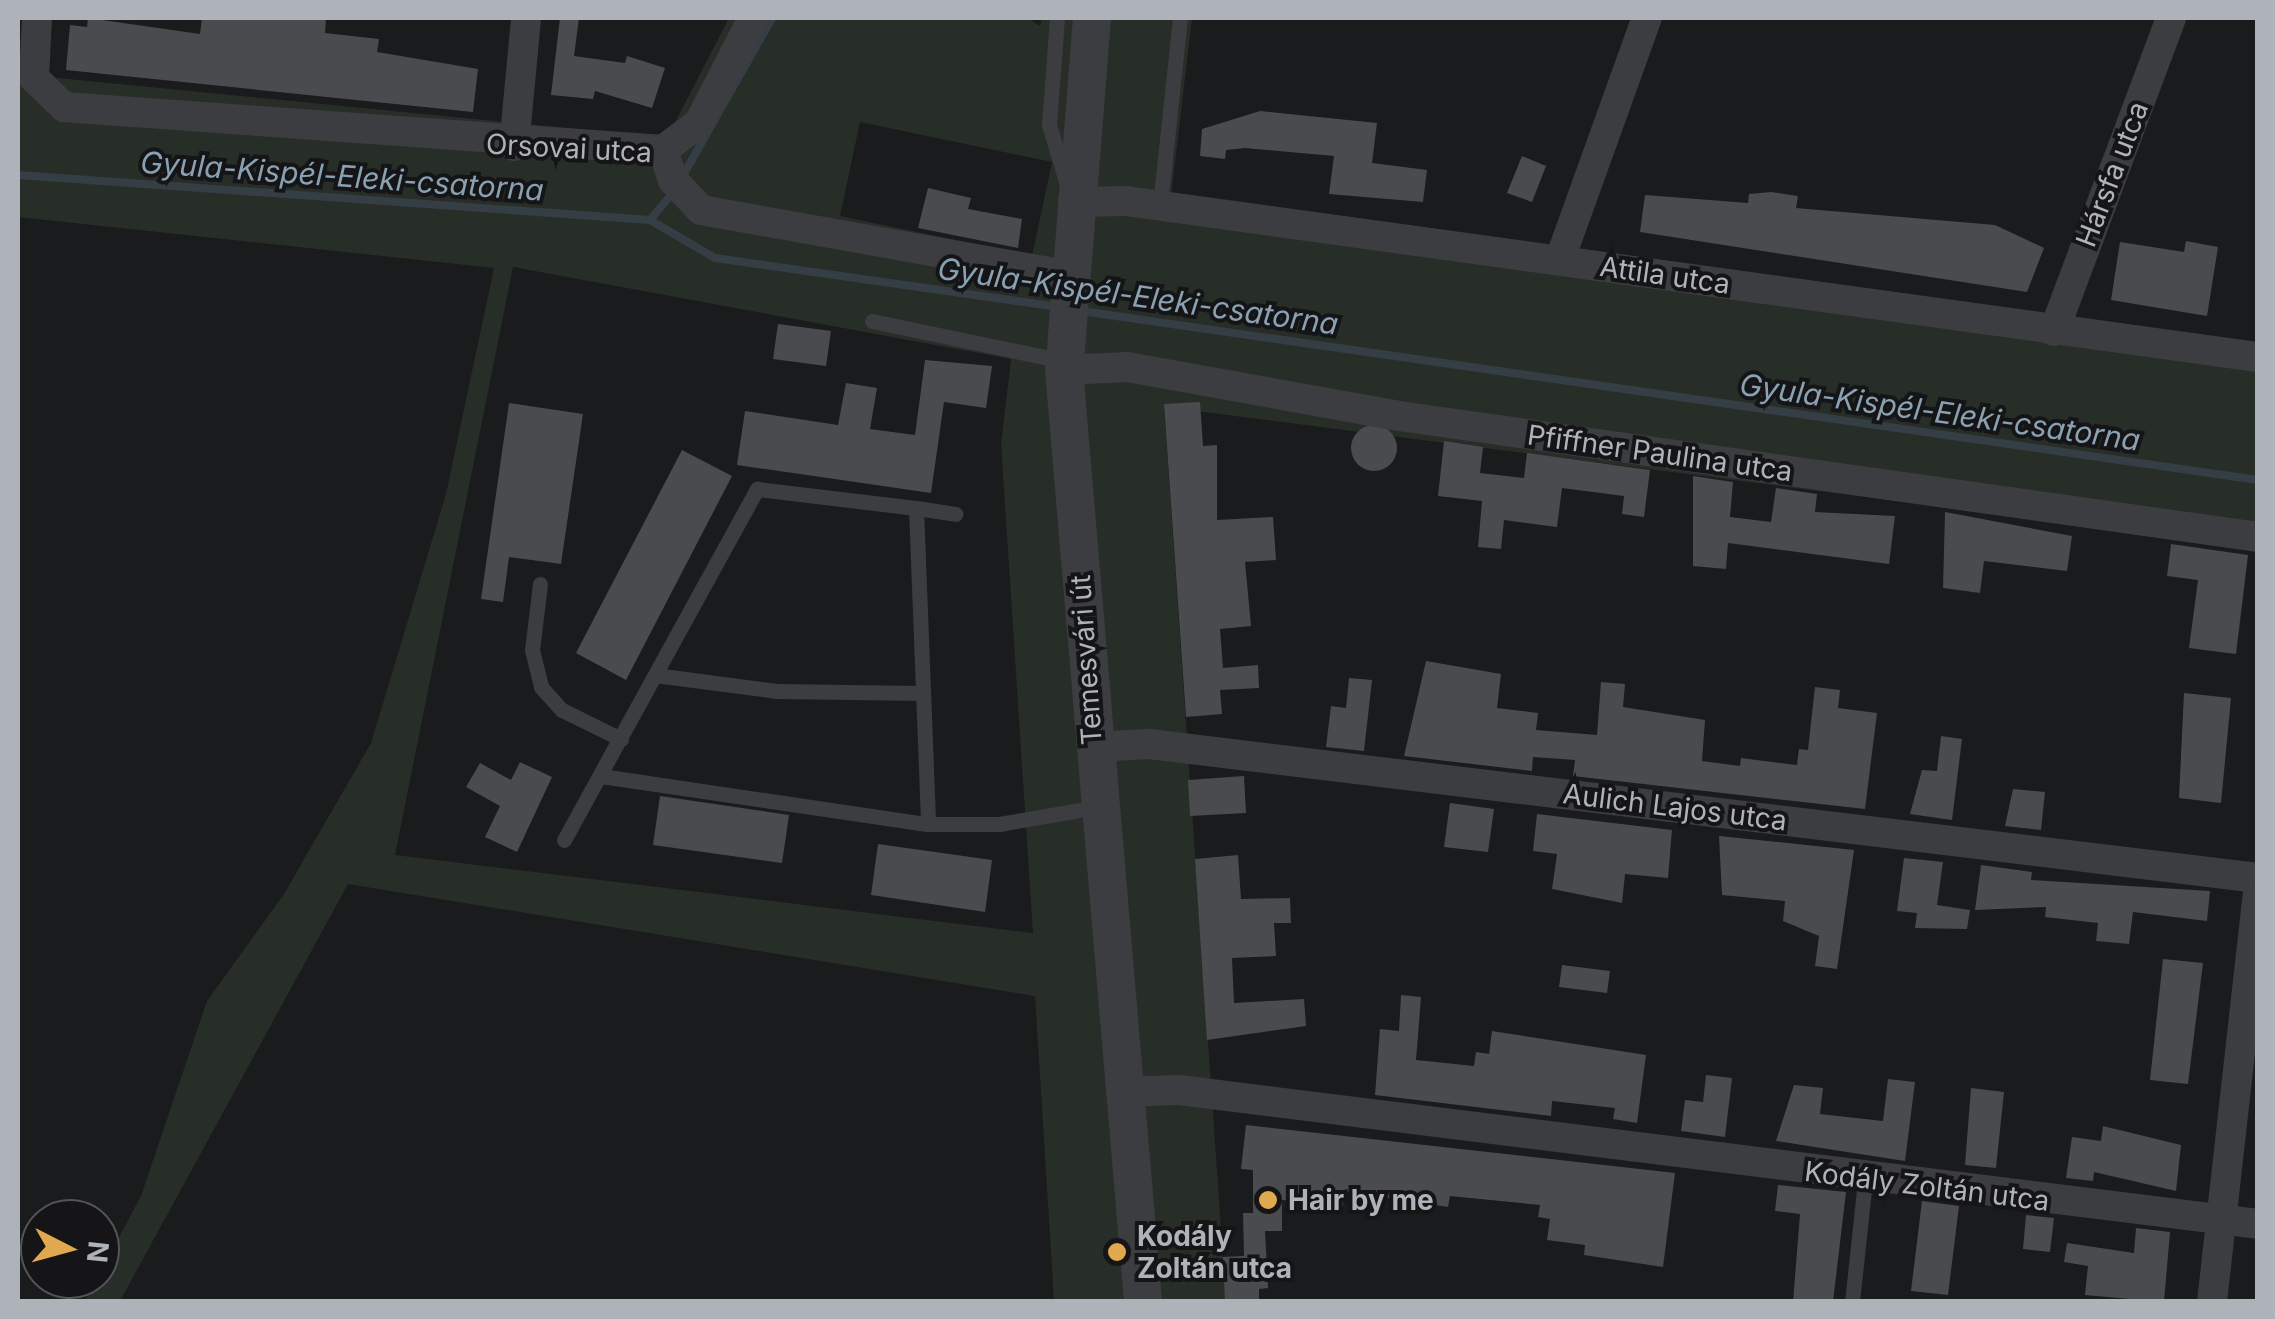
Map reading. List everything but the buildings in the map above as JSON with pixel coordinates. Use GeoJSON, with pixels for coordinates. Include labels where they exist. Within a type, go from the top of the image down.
{"type":"FeatureCollection","features":[{"type":"Feature","properties":{"kind":"street","name":"Orsovai utca"},"geometry":{"type":"LineString","coordinates":[[37,18],[32,65],[41,92],[64,107],[514,146],[663,150],[679,187],[701,210],[1065,282]]}},
{"type":"Feature","properties":{"kind":"street"},"geometry":{"type":"LineString","coordinates":[[514,146],[526,18]]}},
{"type":"Feature","properties":{"kind":"street"},"geometry":{"type":"LineString","coordinates":[[663,150],[699,123],[754,18]]}},
{"type":"Feature","properties":{"kind":"street","name":"Temesvári út"},"geometry":{"type":"LineString","coordinates":[[1092,18],[1065,282],[1064,356],[1097,807],[1143,1302]]}},
{"type":"Feature","properties":{"kind":"street"},"geometry":{"type":"LineString","coordinates":[[1560,260],[1647,18]]}},
{"type":"Feature","properties":{"kind":"street","name":"Hársfa utca"},"geometry":{"type":"LineString","coordinates":[[2054,330],[2171,18]]}},
{"type":"Feature","properties":{"kind":"street","name":"Attila utca"},"geometry":{"type":"LineString","coordinates":[[1073,202],[1160,205],[2258,356]]}},
{"type":"Feature","properties":{"kind":"street","name":"Pfiffner Paulina utca"},"geometry":{"type":"LineString","coordinates":[[1064,356],[1399,416],[2258,537]]}},
{"type":"Feature","properties":{"kind":"street","name":"Aulich Lajos utca"},"geometry":{"type":"LineString","coordinates":[[1093,747],[1149,744],[2258,878]]}},
{"type":"Feature","properties":{"kind":"street"},"geometry":{"type":"LineString","coordinates":[[2212,1302],[2258,892]]}},
{"type":"Feature","properties":{"kind":"street","name":"Kodály Zoltán utca"},"geometry":{"type":"LineString","coordinates":[[1121,1092],[1179,1090],[1865,1180],[2258,1224]]}},
{"type":"Feature","properties":{"kind":"lane"},"geometry":{"type":"LineString","coordinates":[[1058,18],[1049,124],[1073,202]]}},
{"type":"Feature","properties":{"kind":"lane"},"geometry":{"type":"LineString","coordinates":[[1160,205],[1180,18]]}},
{"type":"Feature","properties":{"kind":"lane"},"geometry":{"type":"LineString","coordinates":[[872,321],[1064,356]]}},
{"type":"Feature","properties":{"kind":"lane"},"geometry":{"type":"LineString","coordinates":[[564,840],[757,488],[956,514]]}},
{"type":"Feature","properties":{"kind":"lane"},"geometry":{"type":"LineString","coordinates":[[916,508],[928,824]]}},
{"type":"Feature","properties":{"kind":"lane"},"geometry":{"type":"LineString","coordinates":[[540,584],[532,650],[542,687],[562,710],[621,739]]}},
{"type":"Feature","properties":{"kind":"lane"},"geometry":{"type":"LineString","coordinates":[[656,675],[777,691],[923,694]]}},
{"type":"Feature","properties":{"kind":"lane"},"geometry":{"type":"LineString","coordinates":[[600,776],[928,824],[1024,822],[1097,807]]}},
{"type":"Feature","properties":{"kind":"lane"},"geometry":{"type":"LineString","coordinates":[[1852,1302],[1865,1180]]}},
{"type":"Feature","properties":{"kind":"shaded area"},"geometry":{"type":"Polygon","coordinates":[[[729,18],[1027,18],[1040,26],[1042,18],[1192,18],[1171,197],[2257,349],[2257,547],[1164,407],[1226,1301],[1054,1301],[1035,996],[348,884],[120,1301],[85,1301],[120,1299],[120,1235],[141,1196],[207,1001],[284,894],[371,743],[446,494],[494,268],[18,217],[18,74],[667,138],[729,18]],[[860,122],[840,216],[1032,256],[1052,162],[860,122]],[[513,267],[395,855],[1033,933],[1001,444],[1011,359],[513,267]]]}},
{"type":"Feature","properties":{"kind":"waterway"},"geometry":{"type":"LineString","coordinates":[[681,179],[772,18]]}},
{"type":"Feature","properties":{"kind":"waterway","name":"Gyula-Kispél-Eleki-csatorna"},"geometry":{"type":"LineString","coordinates":[[18,175],[650,220],[715,258],[1058,307]]}},
{"type":"Feature","properties":{"kind":"waterway"},"geometry":{"type":"LineString","coordinates":[[650,220],[674,191]]}},
{"type":"Feature","properties":{"kind":"waterway","name":"Gyula-Kispél-Eleki-csatorna"},"geometry":{"type":"LineString","coordinates":[[1081,311],[2258,480]]}},
{"type":"Feature","properties":{"kind":"place","name":"Hair by me"},"geometry":{"type":"Point","coordinates":[1268,1200]}},
{"type":"Feature","properties":{"kind":"place","name":"Kodály Zoltán utca"},"geometry":{"type":"Point","coordinates":[1117,1252]}}]}
